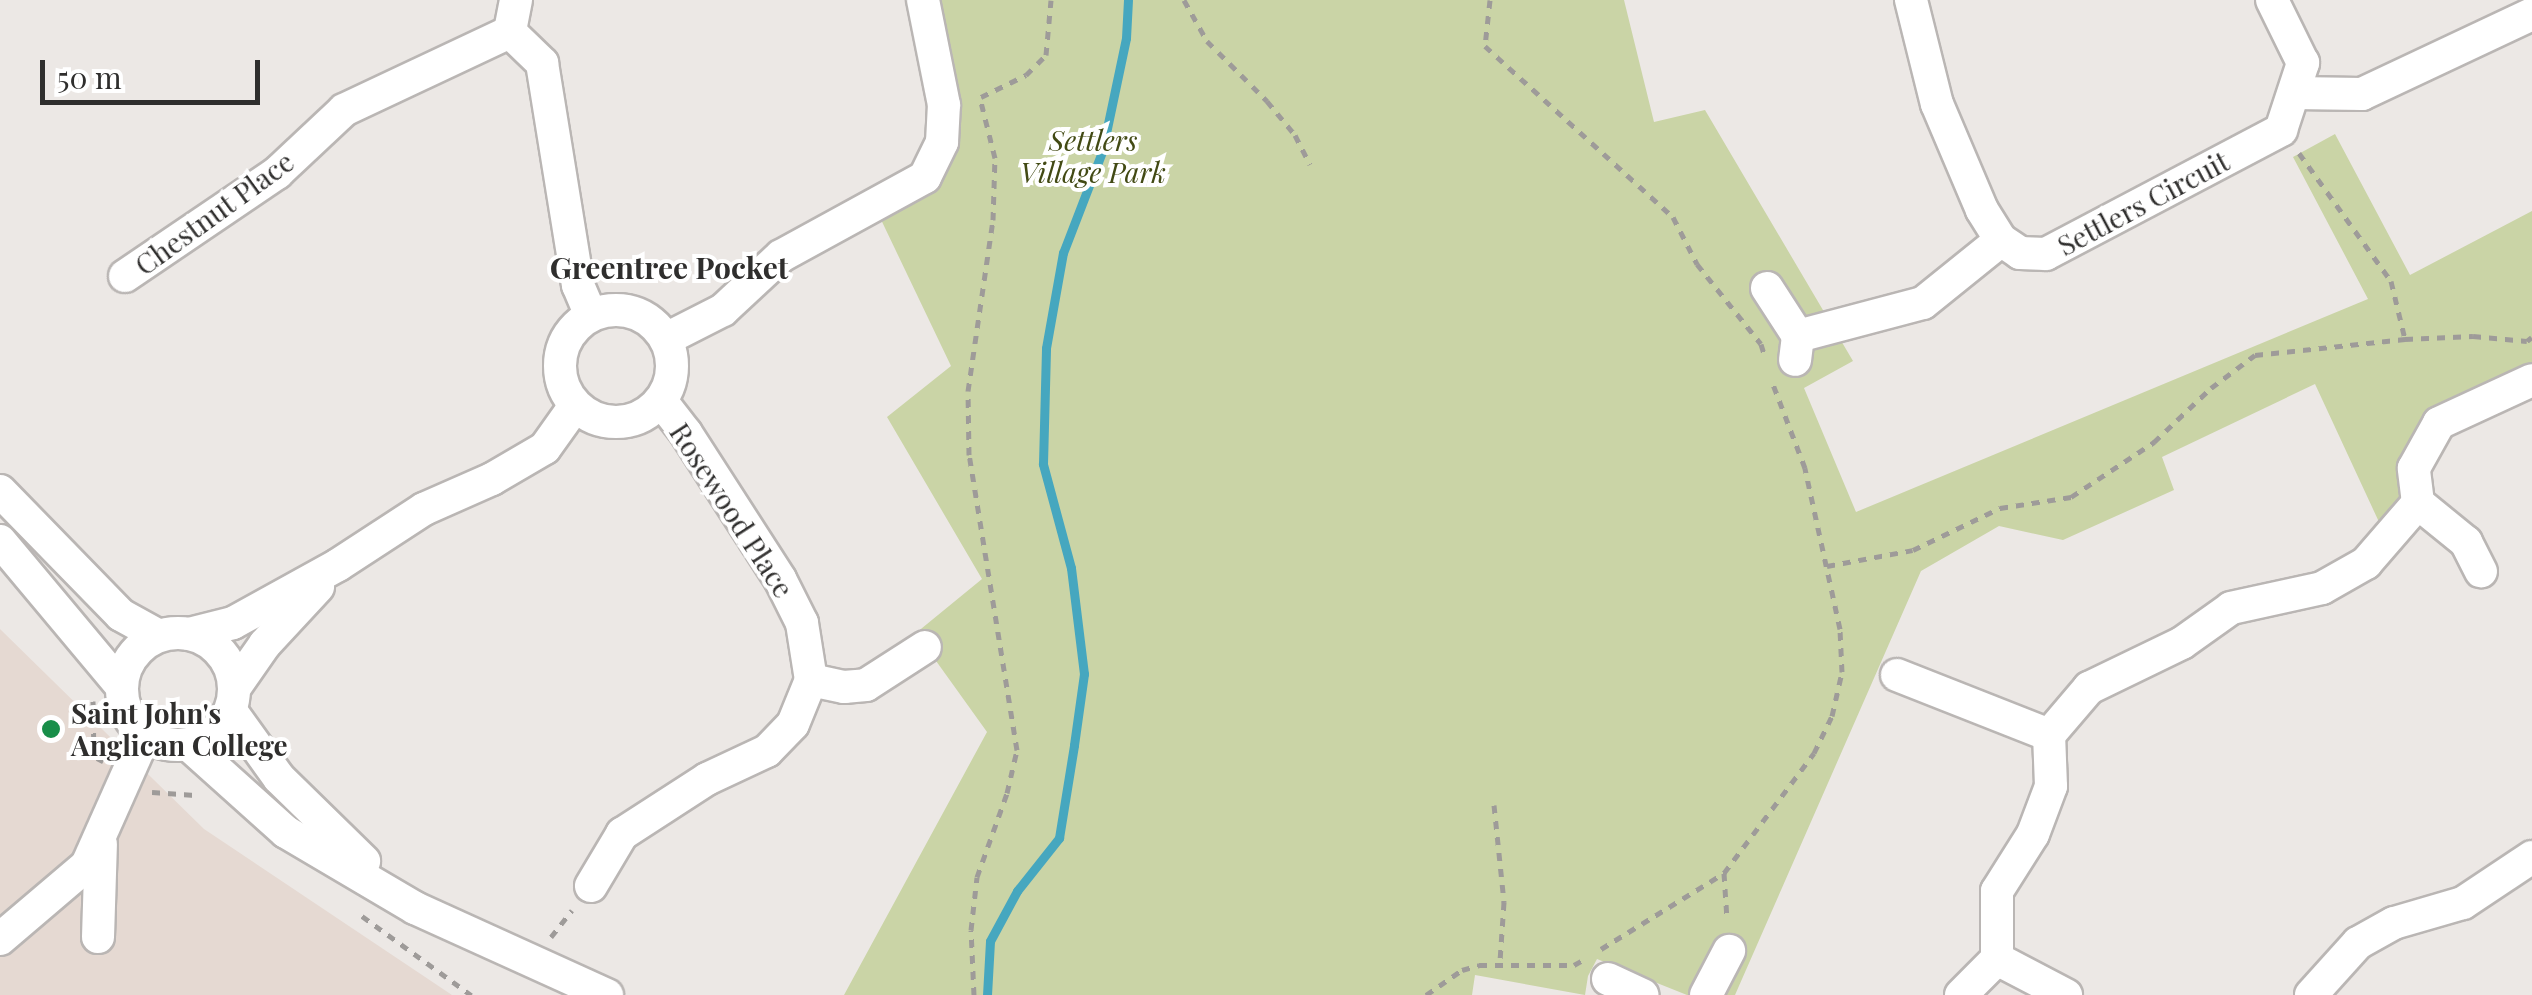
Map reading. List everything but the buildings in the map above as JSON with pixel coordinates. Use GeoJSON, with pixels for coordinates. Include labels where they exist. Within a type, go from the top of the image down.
{"type":"FeatureCollection","features":[{"type":"Feature","properties":{"kind":"street"},"geometry":{"type":"LineString","coordinates":[[666,339],[723,310],[781,256],[925,177],[942,142],[944,104],[923,0]]}},
{"type":"Feature","properties":{"kind":"street"},"geometry":{"type":"LineString","coordinates":[[1766,288],[1782,357],[1923,303],[2001,240],[1982,210],[1937,104],[1911,0]]}},
{"type":"Feature","properties":{"kind":"street"},"geometry":{"type":"LineString","coordinates":[[2272,0],[2303,63],[2296,94],[2281,130]]}},
{"type":"Feature","properties":{"kind":"street"},"geometry":{"type":"LineString","coordinates":[[2296,94],[2362,94],[2532,14]]}},
{"type":"Feature","properties":{"kind":"street"},"geometry":{"type":"LineString","coordinates":[[513,16],[542,63],[578,284],[591,315]]}},
{"type":"Feature","properties":{"kind":"street","name":"Chestnut Place"},"geometry":{"type":"LineString","coordinates":[[125,276],[277,173],[344,110],[513,16]]}},
{"type":"Feature","properties":{"kind":"street","name":"Settlers Circuit"},"geometry":{"type":"LineString","coordinates":[[2001,240],[2020,254],[2046,254],[2281,130]]}},
{"type":"Feature","properties":{"kind":"street"},"geometry":{"type":"LineString","coordinates":[[623,310],[641,315],[666,339],[672,375],[661,401],[645,416],[626,422],[598,420],[576,406],[560,373],[562,352],[570,334],[591,315],[623,310]]}},
{"type":"Feature","properties":{"kind":"street"},"geometry":{"type":"LineString","coordinates":[[2481,571],[2466,542],[2418,503],[2414,468],[2439,424],[2532,380]]}},
{"type":"Feature","properties":{"kind":"street","name":"Rosewood Place"},"geometry":{"type":"LineString","coordinates":[[661,401],[780,579],[802,623],[811,680]]}},
{"type":"Feature","properties":{"kind":"street"},"geometry":{"type":"LineString","coordinates":[[122,687],[134,655],[174,635],[233,622],[338,565],[424,509],[492,479],[545,448],[576,406]]}},
{"type":"Feature","properties":{"kind":"street"},"geometry":{"type":"LineString","coordinates":[[0,491],[121,615],[222,653],[233,699],[279,778],[415,908]]}},
{"type":"Feature","properties":{"kind":"street"},"geometry":{"type":"LineString","coordinates":[[1961,995],[1998,959],[1998,892],[2034,834],[2051,786],[2050,735],[2089,688],[2182,643],[2231,608],[2322,588],[2366,562],[2418,503]]}},
{"type":"Feature","properties":{"kind":"street"},"geometry":{"type":"LineString","coordinates":[[0,541],[122,687],[131,721],[145,736],[169,746],[189,746],[215,733],[264,644],[338,565]]}},
{"type":"Feature","properties":{"kind":"street"},"geometry":{"type":"LineString","coordinates":[[591,886],[622,834],[707,778],[767,752],[793,724],[811,680],[844,687],[866,685],[925,647]]}},
{"type":"Feature","properties":{"kind":"street"},"geometry":{"type":"LineString","coordinates":[[1897,675],[2050,735]]}},
{"type":"Feature","properties":{"kind":"street"},"geometry":{"type":"LineString","coordinates":[[0,939],[87,866],[145,736]]}},
{"type":"Feature","properties":{"kind":"street"},"geometry":{"type":"LineString","coordinates":[[189,746],[286,832],[415,908],[608,995]]}},
{"type":"Feature","properties":{"kind":"street"},"geometry":{"type":"LineString","coordinates":[[54,893],[98,937],[103,825]]}},
{"type":"Feature","properties":{"kind":"street"},"geometry":{"type":"LineString","coordinates":[[2311,995],[2358,943],[2394,923],[2463,903],[2532,857]]}},
{"type":"Feature","properties":{"kind":"street"},"geometry":{"type":"LineString","coordinates":[[1706,995],[1729,951]]}},
{"type":"Feature","properties":{"kind":"street"},"geometry":{"type":"LineString","coordinates":[[1998,959],[2066,995]]}},
{"type":"Feature","properties":{"kind":"street"},"geometry":{"type":"LineString","coordinates":[[1608,979],[1642,995]]}},
{"type":"Feature","properties":{"kind":"path"},"geometry":{"type":"LineString","coordinates":[[944,104],[980,98],[1026,75],[1046,56],[1051,0]]}},
{"type":"Feature","properties":{"kind":"path"},"geometry":{"type":"LineString","coordinates":[[1184,0],[1206,42],[1267,100],[1310,164]]}},
{"type":"Feature","properties":{"kind":"path"},"geometry":{"type":"LineString","coordinates":[[1426,995],[1462,970],[1500,962],[1574,966],[1724,873],[1814,752],[1832,716],[1842,672],[1840,629],[1782,357],[1761,344],[1696,264],[1673,217],[1486,46],[1490,0]]}},
{"type":"Feature","properties":{"kind":"path"},"geometry":{"type":"LineString","coordinates":[[974,995],[971,930],[978,877],[1007,794],[1016,750],[969,455],[968,391],[993,220],[995,158],[980,98]]}},
{"type":"Feature","properties":{"kind":"path"},"geometry":{"type":"LineString","coordinates":[[2281,130],[2334,195],[2390,280],[2404,339]]}},
{"type":"Feature","properties":{"kind":"path"},"geometry":{"type":"LineString","coordinates":[[1827,566],[1912,550],[2000,508],[2071,497],[2154,442],[2211,388],[2256,355],[2404,339],[2532,338]]}},
{"type":"Feature","properties":{"kind":"path"},"geometry":{"type":"LineString","coordinates":[[1494,805],[1504,902],[1500,962]]}},
{"type":"Feature","properties":{"kind":"path"},"geometry":{"type":"LineString","coordinates":[[1724,873],[1729,951]]}},
{"type":"Feature","properties":{"kind":"shaded area","name":"Saint John's Anglican College"},"geometry":{"type":"Polygon","coordinates":[[[0,629],[204,829],[452,995],[0,995],[0,629]]]}},
{"type":"Feature","properties":{"kind":"green space","name":"Settlers Village Park"},"geometry":{"type":"Polygon","coordinates":[[[923,0],[1624,0],[1654,122],[1705,110],[1853,361],[1804,388],[1856,512],[2368,299],[2293,157],[2335,134],[2410,275],[2532,211],[2532,380],[2439,424],[2418,503],[2379,522],[2315,384],[2162,457],[2174,490],[2063,540],[1999,526],[1921,571],[1735,995],[1687,995],[1597,959],[1588,976],[1585,995],[1475,975],[1472,995],[844,995],[987,732],[916,633],[982,579],[887,417],[951,366],[874,205],[942,142],[923,0]]]}},
{"type":"Feature","properties":{"kind":"waterway"},"geometry":{"type":"LineString","coordinates":[[987,995],[990,941],[1017,891],[1059,838],[1074,745],[1084,674],[1071,568],[1043,464],[1046,348],[1063,253],[1102,152],[1126,38],[1128,0]]}},
{"type":"Feature","properties":{"kind":"place","name":"Saint John's Anglican College"},"geometry":{"type":"Point","coordinates":[51,729]}},
{"type":"Feature","properties":{"kind":"district","name":"Greentree Pocket"},"geometry":{"type":"Point","coordinates":[669,267]}}]}
